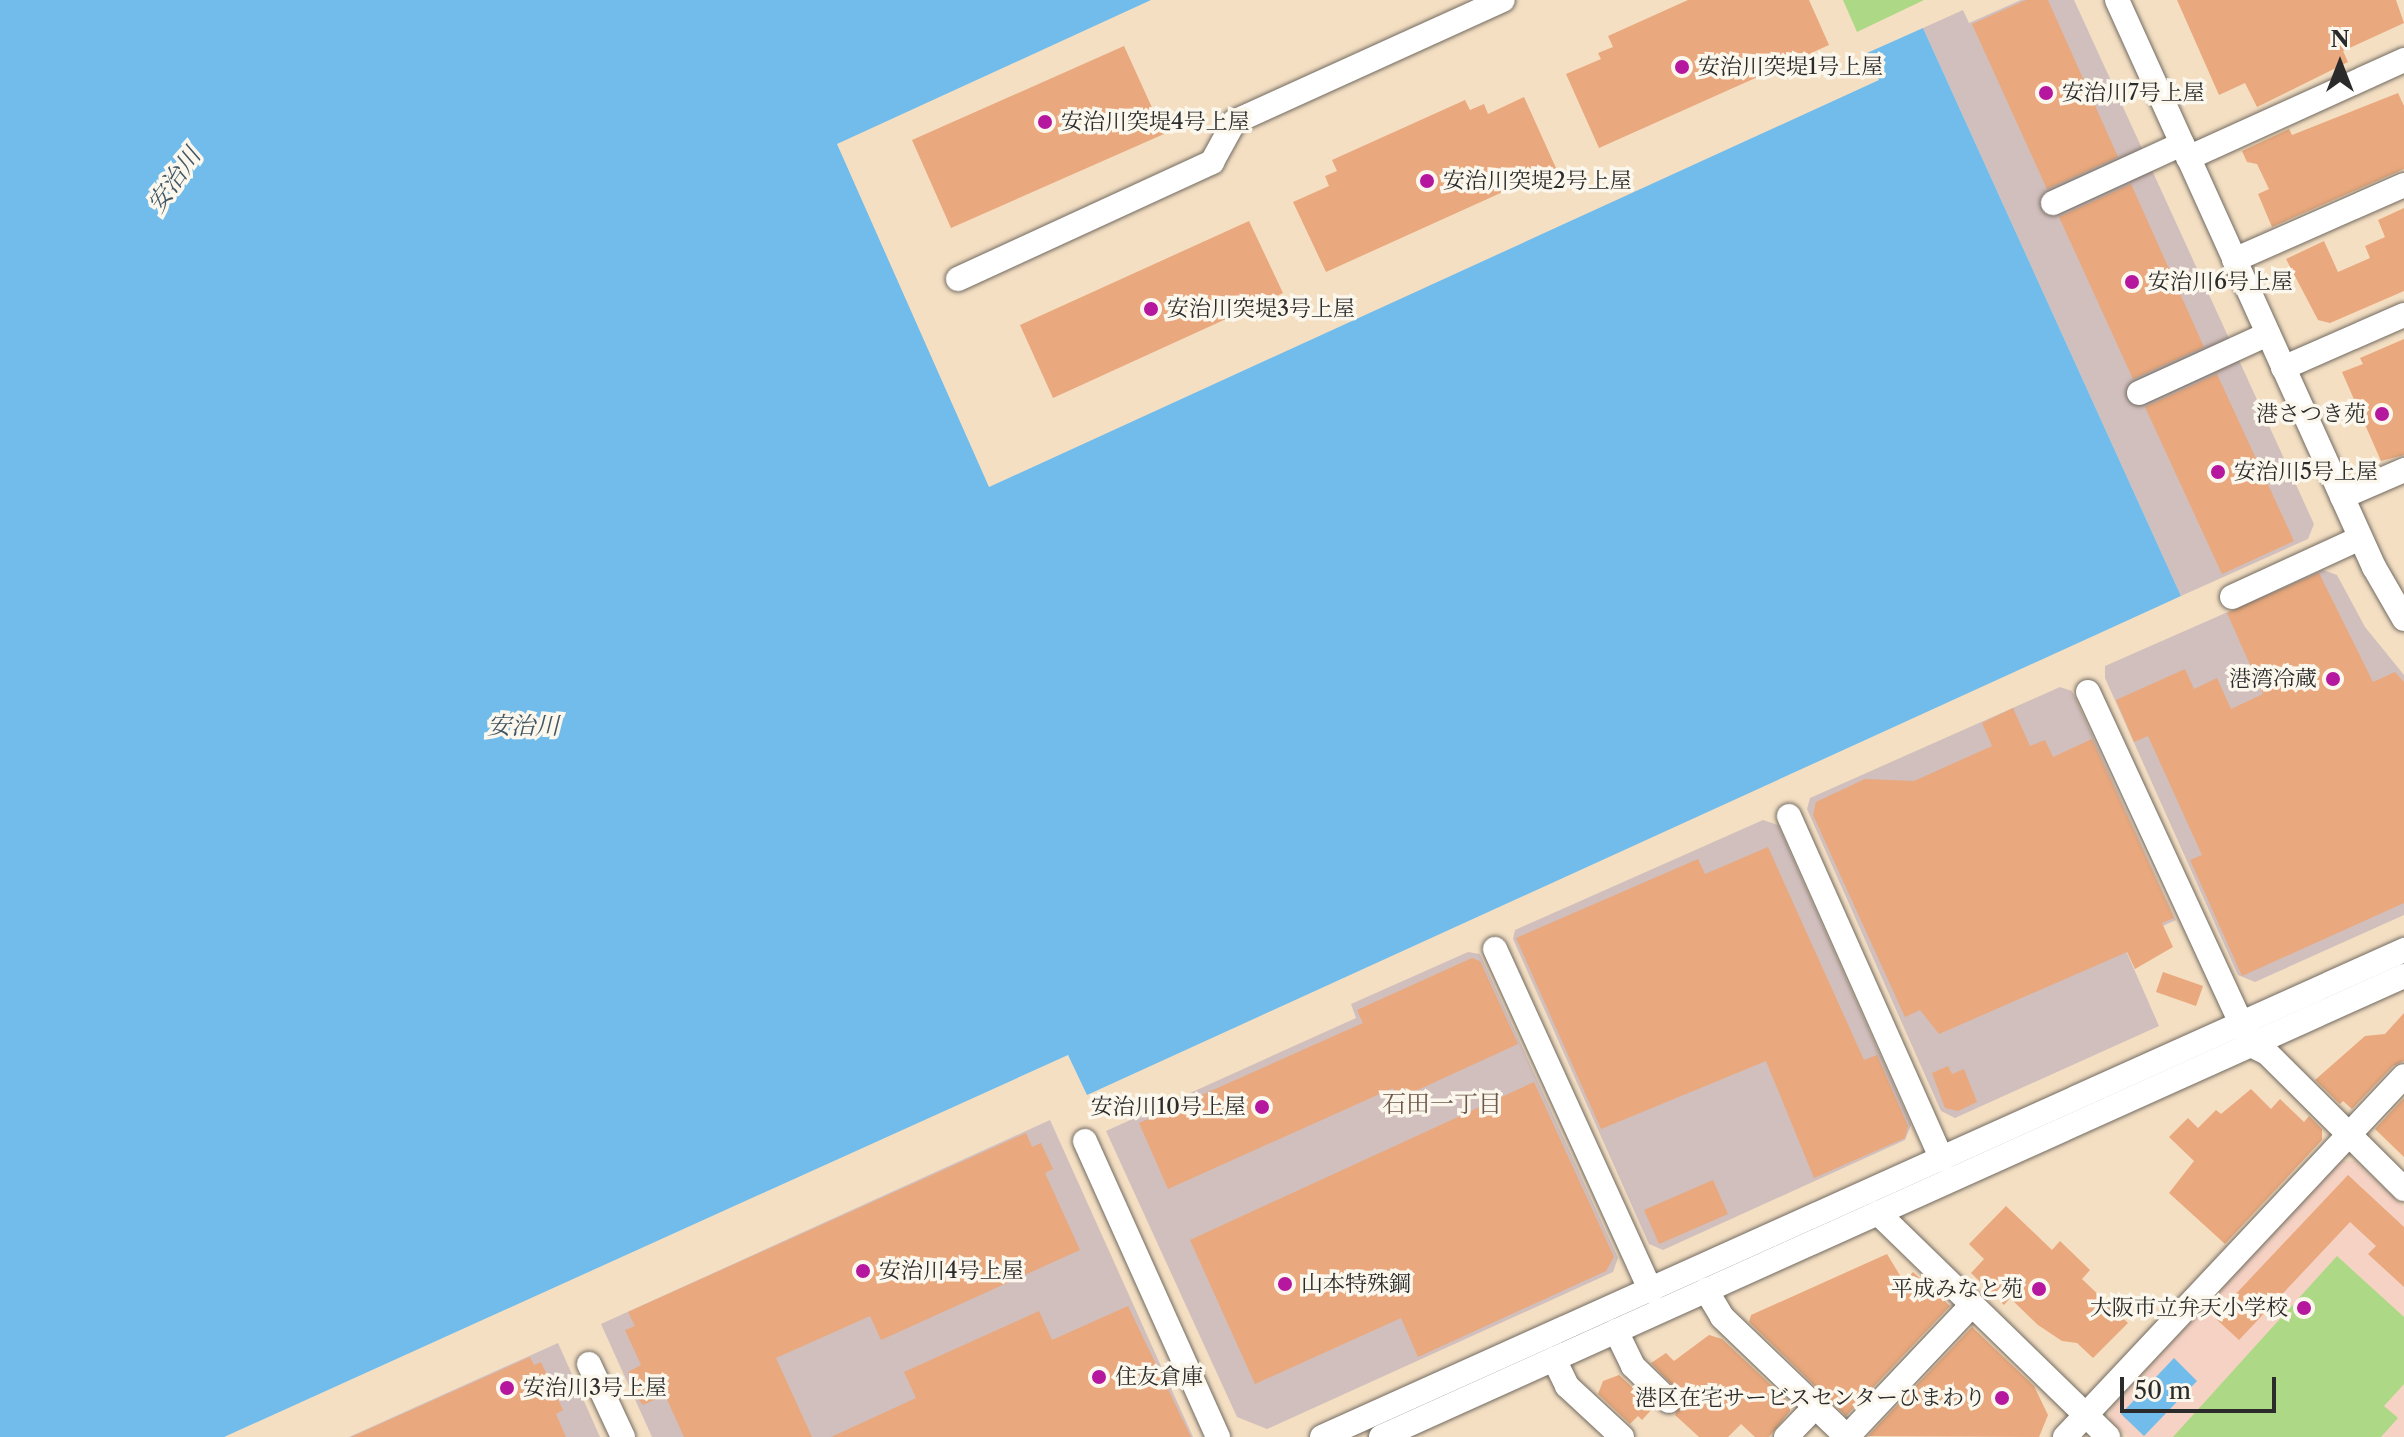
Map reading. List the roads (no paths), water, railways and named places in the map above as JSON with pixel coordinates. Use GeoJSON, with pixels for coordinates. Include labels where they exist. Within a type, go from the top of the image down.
{"type":"FeatureCollection","features":[{"type":"Feature","properties":{"kind":"street"},"geometry":{"type":"LineString","coordinates":[[958,279],[1212,162],[1234,122],[1503,0]]}},
{"type":"Feature","properties":{"kind":"street"},"geometry":{"type":"LineString","coordinates":[[2117,0],[2360,538],[2404,619]]}},
{"type":"Feature","properties":{"kind":"street"},"geometry":{"type":"LineString","coordinates":[[2053,203],[2404,60]]}},
{"type":"Feature","properties":{"kind":"street"},"geometry":{"type":"LineString","coordinates":[[2234,260],[2404,185]]}},
{"type":"Feature","properties":{"kind":"street"},"geometry":{"type":"LineString","coordinates":[[2283,368],[2404,315]]}},
{"type":"Feature","properties":{"kind":"street"},"geometry":{"type":"LineString","coordinates":[[2139,393],[2268,334]]}},
{"type":"Feature","properties":{"kind":"street"},"geometry":{"type":"LineString","coordinates":[[2342,497],[2404,470]]}},
{"type":"Feature","properties":{"kind":"street"},"geometry":{"type":"LineString","coordinates":[[2232,597],[2360,538]]}},
{"type":"Feature","properties":{"kind":"street"},"geometry":{"type":"LineString","coordinates":[[2088,692],[2251,1045],[2267,1053],[2404,1189]]}},
{"type":"Feature","properties":{"kind":"street"},"geometry":{"type":"LineString","coordinates":[[1789,816],[1942,1159]]}},
{"type":"Feature","properties":{"kind":"street"},"geometry":{"type":"LineString","coordinates":[[1495,949],[1651,1291]]}},
{"type":"Feature","properties":{"kind":"street"},"geometry":{"type":"LineString","coordinates":[[1375,1430],[1651,1291],[2404,950]]}},
{"type":"Feature","properties":{"kind":"street"},"geometry":{"type":"LineString","coordinates":[[1322,1437],[1375,1430],[1554,1359],[2404,976]]}},
{"type":"Feature","properties":{"kind":"street"},"geometry":{"type":"LineString","coordinates":[[2065,1437],[2404,1076]]}},
{"type":"Feature","properties":{"kind":"street"},"geometry":{"type":"LineString","coordinates":[[1085,1141],[1218,1437]]}},
{"type":"Feature","properties":{"kind":"street"},"geometry":{"type":"LineString","coordinates":[[1878,1213],[1970,1307],[2108,1437]]}},
{"type":"Feature","properties":{"kind":"street"},"geometry":{"type":"LineString","coordinates":[[1706,1290],[1722,1317],[1847,1437],[1970,1307]]}},
{"type":"Feature","properties":{"kind":"street"},"geometry":{"type":"LineString","coordinates":[[1616,1331],[1633,1366],[1669,1401]]}},
{"type":"Feature","properties":{"kind":"street"},"geometry":{"type":"LineString","coordinates":[[1554,1359],[1567,1386],[1622,1437]]}},
{"type":"Feature","properties":{"kind":"street"},"geometry":{"type":"LineString","coordinates":[[589,1364],[623,1437]]}},
{"type":"Feature","properties":{"kind":"street"},"geometry":{"type":"LineString","coordinates":[[1786,1437],[1815,1407]]}},
{"type":"Feature","properties":{"kind":"water","name":"安治川"},"geometry":{"type":"Polygon","coordinates":[[[0,0],[1151,0],[837,144],[989,487],[1879,80],[1867,53],[1923,28],[2181,596],[1087,1095],[1068,1055],[224,1437],[0,1437],[0,0]]]}},
{"type":"Feature","properties":{"kind":"water"},"geometry":{"type":"Polygon","coordinates":[[[2174,1358],[2197,1381],[2144,1436],[2121,1414],[2174,1358]]]}},
{"type":"Feature","properties":{"kind":"place","name":"安治川突堤1号上屋"},"geometry":{"type":"Point","coordinates":[1682,67]}},
{"type":"Feature","properties":{"kind":"place","name":"安治川7号上屋"},"geometry":{"type":"Point","coordinates":[2046,93]}},
{"type":"Feature","properties":{"kind":"place","name":"安治川突堤4号上屋"},"geometry":{"type":"Point","coordinates":[1045,122]}},
{"type":"Feature","properties":{"kind":"place","name":"安治川突堤2号上屋"},"geometry":{"type":"Point","coordinates":[1427,181]}},
{"type":"Feature","properties":{"kind":"place","name":"安治川6号上屋"},"geometry":{"type":"Point","coordinates":[2132,282]}},
{"type":"Feature","properties":{"kind":"place","name":"安治川突堤3号上屋"},"geometry":{"type":"Point","coordinates":[1151,309]}},
{"type":"Feature","properties":{"kind":"place","name":"港さつき苑"},"geometry":{"type":"Point","coordinates":[2382,414]}},
{"type":"Feature","properties":{"kind":"place","name":"安治川5号上屋"},"geometry":{"type":"Point","coordinates":[2218,472]}},
{"type":"Feature","properties":{"kind":"place","name":"港湾冷蔵"},"geometry":{"type":"Point","coordinates":[2333,679]}},
{"type":"Feature","properties":{"kind":"place","name":"安治川10号上屋"},"geometry":{"type":"Point","coordinates":[1262,1107]}},
{"type":"Feature","properties":{"kind":"place","name":"安治川4号上屋"},"geometry":{"type":"Point","coordinates":[863,1271]}},
{"type":"Feature","properties":{"kind":"place","name":"山本特殊鋼"},"geometry":{"type":"Point","coordinates":[1285,1284]}},
{"type":"Feature","properties":{"kind":"place","name":"平成みなと苑"},"geometry":{"type":"Point","coordinates":[2039,1289]}},
{"type":"Feature","properties":{"kind":"place","name":"大阪市立弁天小学校"},"geometry":{"type":"Point","coordinates":[2304,1308]}},
{"type":"Feature","properties":{"kind":"place","name":"住友倉庫"},"geometry":{"type":"Point","coordinates":[1099,1377]}},
{"type":"Feature","properties":{"kind":"place","name":"安治川3号上屋"},"geometry":{"type":"Point","coordinates":[507,1388]}},
{"type":"Feature","properties":{"kind":"place","name":"港区在宅サービスセンターひまわり"},"geometry":{"type":"Point","coordinates":[2002,1398]}},
{"type":"Feature","properties":{"kind":"district","name":"石田一丁目"},"geometry":{"type":"Point","coordinates":[1442,1104]}}]}
